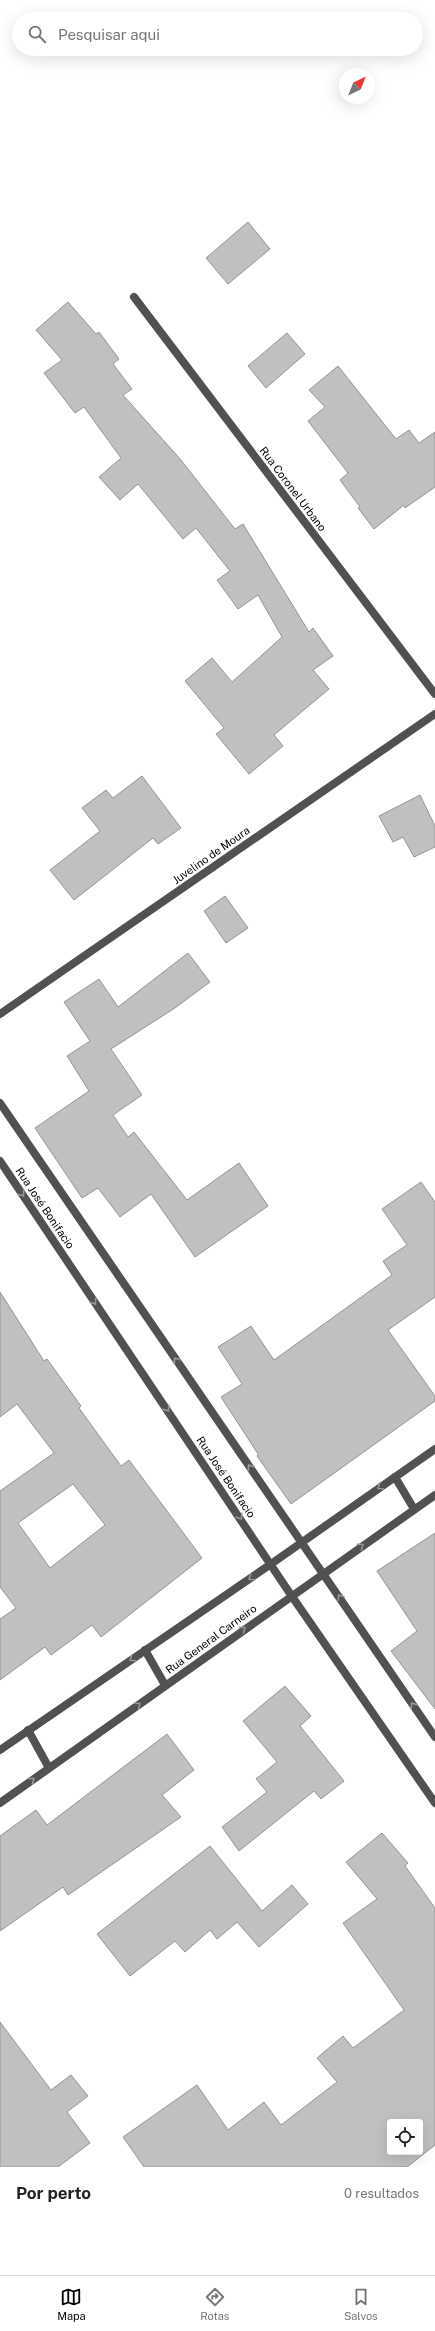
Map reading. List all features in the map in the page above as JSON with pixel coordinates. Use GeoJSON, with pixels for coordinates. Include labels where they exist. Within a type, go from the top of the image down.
{"type":"FeatureCollection","features":[{"type":"Feature","properties":{"kind":"street","name":"Rua Coronel Urbano"},"geometry":{"type":"LineString","coordinates":[[134,297],[435,694]]}},
{"type":"Feature","properties":{"kind":"street","name":"Juvelino de Moura"},"geometry":{"type":"LineString","coordinates":[[0,1014],[435,714]]}},
{"type":"Feature","properties":{"kind":"street","name":"Rua José Bonifacio"},"geometry":{"type":"LineString","coordinates":[[0,1102],[435,1737]]}},
{"type":"Feature","properties":{"kind":"street","name":"Rua José Bonifacio"},"geometry":{"type":"LineString","coordinates":[[0,1161],[292,1595],[435,1803]]}},
{"type":"Feature","properties":{"kind":"street"},"geometry":{"type":"LineString","coordinates":[[0,1750],[271,1564],[435,1449]]}},
{"type":"Feature","properties":{"kind":"street"},"geometry":{"type":"LineString","coordinates":[[395,1476],[414,1509]]}},
{"type":"Feature","properties":{"kind":"street","name":"Rua General Carneiro"},"geometry":{"type":"LineString","coordinates":[[0,1803],[435,1495]]}},
{"type":"Feature","properties":{"kind":"street"},"geometry":{"type":"LineString","coordinates":[[146,1650],[165,1686]]}},
{"type":"Feature","properties":{"kind":"street"},"geometry":{"type":"LineString","coordinates":[[28,1730],[50,1768]]}},
{"type":"Feature","properties":{"kind":"building"},"geometry":{"type":"Polygon","coordinates":[[[248,222],[270,249],[228,284],[206,258],[248,222]]]}},
{"type":"Feature","properties":{"kind":"building"},"geometry":{"type":"Polygon","coordinates":[[[68,302],[96,334],[99,332],[119,359],[113,364],[132,389],[123,395],[181,460],[235,529],[243,524],[309,632],[313,628],[333,656],[313,670],[329,689],[274,735],[283,746],[249,774],[216,734],[224,728],[185,681],[212,658],[232,682],[282,637],[258,595],[238,609],[217,580],[230,571],[196,528],[183,539],[138,484],[120,500],[99,477],[121,458],[84,407],[75,413],[44,373],[62,360],[36,330],[68,302]]]}},
{"type":"Feature","properties":{"kind":"building"},"geometry":{"type":"Polygon","coordinates":[[[287,333],[305,354],[266,388],[248,366],[287,333]]]}},
{"type":"Feature","properties":{"kind":"building"},"geometry":{"type":"Polygon","coordinates":[[[338,366],[396,439],[409,430],[419,443],[435,432],[435,487],[405,508],[404,505],[374,529],[340,480],[348,473],[308,421],[325,407],[309,390],[338,366]]]}},
{"type":"Feature","properties":{"kind":"building"},"geometry":{"type":"Polygon","coordinates":[[[142,776],[181,828],[158,844],[153,838],[74,900],[50,870],[100,831],[82,808],[106,790],[113,798],[142,776]]]}},
{"type":"Feature","properties":{"kind":"building"},"geometry":{"type":"Polygon","coordinates":[[[420,795],[435,826],[435,847],[414,857],[403,837],[393,842],[379,816],[420,795]]]}},
{"type":"Feature","properties":{"kind":"building"},"geometry":{"type":"Polygon","coordinates":[[[225,896],[248,928],[226,943],[204,911],[225,896]]]}},
{"type":"Feature","properties":{"kind":"building"},"geometry":{"type":"Polygon","coordinates":[[[188,953],[210,982],[175,1008],[111,1049],[142,1095],[113,1115],[128,1137],[134,1132],[187,1200],[239,1163],[268,1206],[195,1257],[151,1194],[120,1217],[98,1188],[82,1198],[35,1128],[89,1091],[67,1056],[90,1041],[64,1002],[99,979],[118,1007],[188,953]]]}},
{"type":"Feature","properties":{"kind":"building"},"geometry":{"type":"Polygon","coordinates":[[[421,1182],[435,1202],[435,1297],[388,1330],[435,1396],[435,1401],[291,1504],[257,1456],[258,1454],[221,1397],[242,1384],[218,1347],[251,1326],[274,1360],[392,1275],[383,1261],[407,1245],[382,1209],[421,1182]]]}},
{"type":"Feature","properties":{"kind":"building"},"geometry":{"type":"Polygon","coordinates":[[[0,1292],[44,1361],[47,1359],[81,1406],[79,1408],[121,1466],[129,1460],[202,1558],[101,1637],[92,1625],[51,1655],[45,1647],[0,1680],[0,1619],[16,1608],[0,1587],[0,1491],[54,1453],[17,1404],[0,1417],[0,1292]],[[73,1484],[18,1523],[50,1568],[105,1525],[73,1484]]]}},
{"type":"Feature","properties":{"kind":"building"},"geometry":{"type":"Polygon","coordinates":[[[435,1533],[435,1709],[391,1651],[417,1631],[377,1571],[435,1533]]]}},
{"type":"Feature","properties":{"kind":"building"},"geometry":{"type":"Polygon","coordinates":[[[285,1686],[311,1716],[300,1726],[344,1781],[321,1799],[314,1791],[239,1851],[222,1827],[267,1792],[256,1779],[277,1762],[243,1721],[285,1686]]]}},
{"type":"Feature","properties":{"kind":"building"},"geometry":{"type":"Polygon","coordinates":[[[167,1734],[194,1770],[162,1795],[181,1817],[68,1895],[63,1887],[0,1931],[0,1836],[36,1810],[47,1825],[167,1734]]]}},
{"type":"Feature","properties":{"kind":"building"},"geometry":{"type":"Polygon","coordinates":[[[382,1833],[408,1863],[405,1866],[435,1908],[435,2145],[423,2154],[423,2119],[387,2119],[387,2155],[422,2155],[407,2167],[144,2167],[123,2137],[197,2085],[228,2130],[264,2102],[281,2125],[337,2082],[317,2058],[343,2036],[353,2048],[404,2010],[343,1923],[377,1899],[346,1862],[382,1833]]]}},
{"type":"Feature","properties":{"kind":"building"},"geometry":{"type":"Polygon","coordinates":[[[210,1846],[262,1911],[292,1885],[308,1904],[259,1947],[237,1922],[217,1939],[210,1930],[185,1952],[175,1941],[130,1976],[97,1934],[210,1846]]]}},
{"type":"Feature","properties":{"kind":"building"},"geometry":{"type":"Polygon","coordinates":[[[0,2022],[51,2090],[71,2075],[88,2096],[67,2112],[90,2143],[58,2167],[0,2167],[0,2022]]]}}]}
